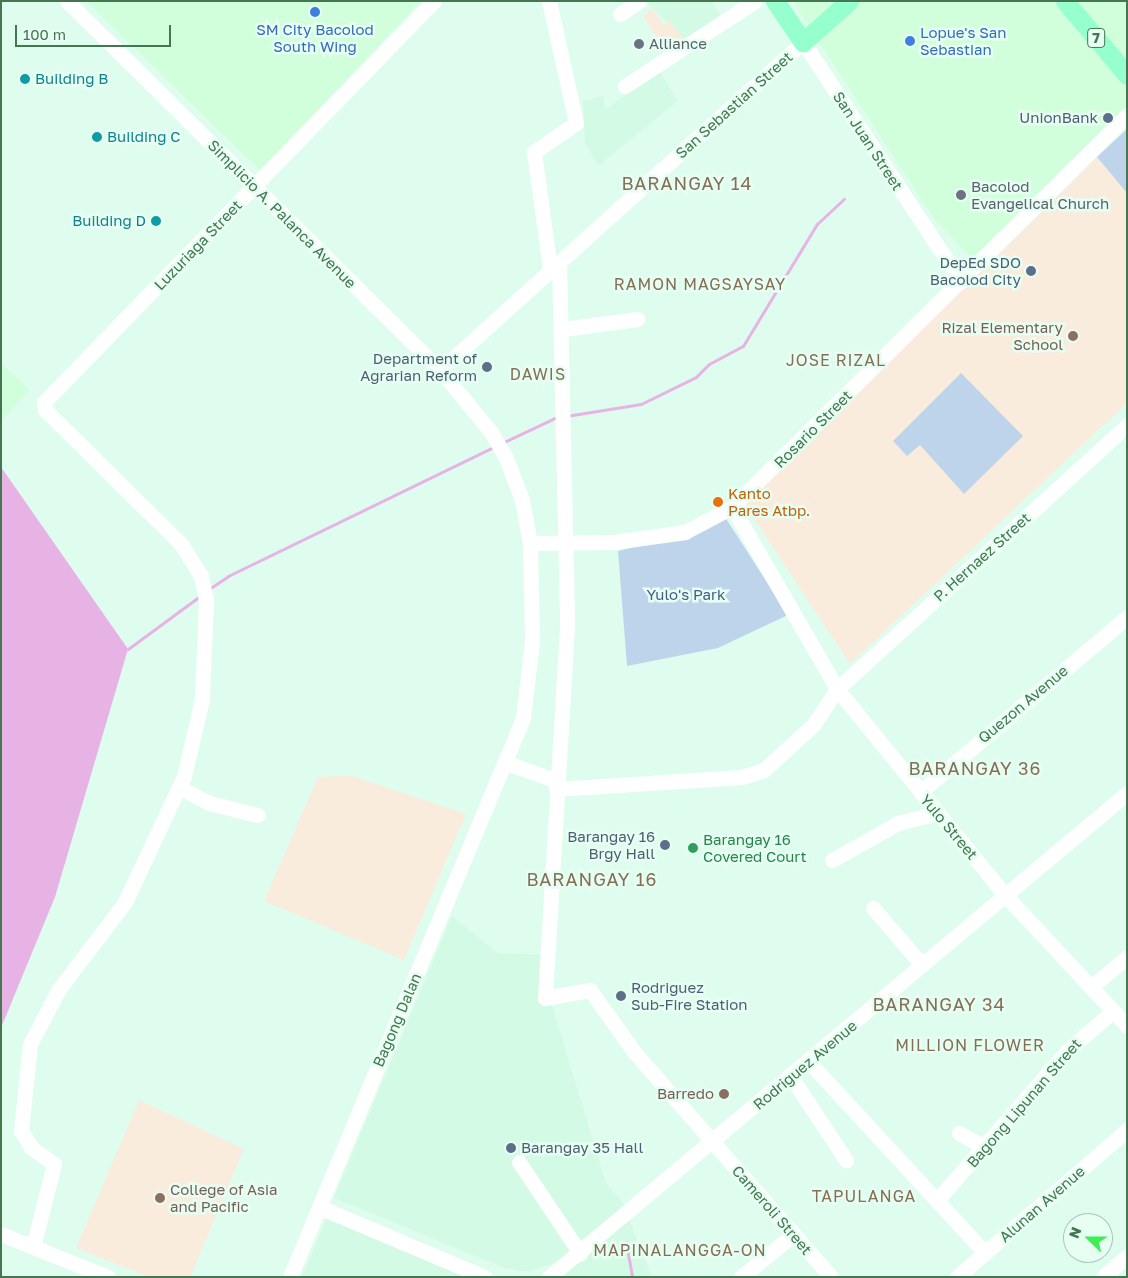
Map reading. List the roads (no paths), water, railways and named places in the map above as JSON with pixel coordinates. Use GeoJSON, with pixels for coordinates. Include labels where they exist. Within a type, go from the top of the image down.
{"type":"FeatureCollection","features":[{"type":"Feature","properties":{"kind":"main road","name":"San Juan Street"},"geometry":{"type":"LineString","coordinates":[[775,1],[803,42]]}},
{"type":"Feature","properties":{"kind":"main road","name":"San Sebastian Street"},"geometry":{"type":"LineString","coordinates":[[803,42],[849,1]]}},
{"type":"Feature","properties":{"kind":"main road","name":"7"},"geometry":{"type":"LineString","coordinates":[[1065,1],[1127,75]]}},
{"type":"Feature","properties":{"kind":"street","name":"Simplicio A. Palanca Avenue"},"geometry":{"type":"LineString","coordinates":[[67,1],[440,370],[491,432],[506,458],[522,500],[530,543]]}},
{"type":"Feature","properties":{"kind":"street","name":"Luzuriaga Street"},"geometry":{"type":"LineString","coordinates":[[180,788],[202,699],[206,600],[201,576],[182,545],[45,410],[44,402],[434,1]]}},
{"type":"Feature","properties":{"kind":"street"},"geometry":{"type":"LineString","coordinates":[[504,762],[556,785],[567,627],[563,329],[534,152],[576,122],[549,1]]}},
{"type":"Feature","properties":{"kind":"street"},"geometry":{"type":"LineString","coordinates":[[620,14],[639,1]]}},
{"type":"Feature","properties":{"kind":"street"},"geometry":{"type":"LineString","coordinates":[[625,86],[755,1]]}},
{"type":"Feature","properties":{"kind":"street","name":"San Sebastian Street"},"geometry":{"type":"LineString","coordinates":[[440,370],[803,42]]}},
{"type":"Feature","properties":{"kind":"street","name":"San Juan Street"},"geometry":{"type":"LineString","coordinates":[[803,42],[960,282]]}},
{"type":"Feature","properties":{"kind":"street","name":"Rosario Street"},"geometry":{"type":"LineString","coordinates":[[530,543],[566,545],[685,532],[732,508],[1127,115]]}},
{"type":"Feature","properties":{"kind":"street"},"geometry":{"type":"LineString","coordinates":[[563,329],[638,319]]}},
{"type":"Feature","properties":{"kind":"street","name":"P. Hernaez Street"},"geometry":{"type":"LineString","coordinates":[[556,785],[758,774],[814,724],[836,689],[1127,425]]}},
{"type":"Feature","properties":{"kind":"street","name":"Yulo Street"},"geometry":{"type":"LineString","coordinates":[[732,508],[836,689],[1005,895],[1127,1026]]}},
{"type":"Feature","properties":{"kind":"street","name":"Bagong Dalan"},"geometry":{"type":"LineString","coordinates":[[290,1277],[523,718],[530,676],[530,543]]}},
{"type":"Feature","properties":{"kind":"street","name":"Quezon Avenue"},"geometry":{"type":"LineString","coordinates":[[920,792],[1127,617]]}},
{"type":"Feature","properties":{"kind":"street","name":"Cameroli Street"},"geometry":{"type":"LineString","coordinates":[[556,785],[546,998],[590,990],[635,1053],[831,1277]]}},
{"type":"Feature","properties":{"kind":"street"},"geometry":{"type":"LineString","coordinates":[[33,1247],[54,1164],[31,1147],[21,1130],[30,1044],[78,960],[125,902],[180,788],[209,803],[258,816]]}},
{"type":"Feature","properties":{"kind":"street","name":"Rodriguez Avenue"},"geometry":{"type":"LineString","coordinates":[[549,1277],[623,1219],[1127,793]]}},
{"type":"Feature","properties":{"kind":"street"},"geometry":{"type":"LineString","coordinates":[[832,860],[898,823],[938,813]]}},
{"type":"Feature","properties":{"kind":"street"},"geometry":{"type":"LineString","coordinates":[[873,908],[922,966]]}},
{"type":"Feature","properties":{"kind":"street"},"geometry":{"type":"LineString","coordinates":[[1091,987],[1127,957]]}},
{"type":"Feature","properties":{"kind":"street","name":"Bagong Lipunan Street"},"geometry":{"type":"LineString","coordinates":[[938,1199],[986,1148],[1068,1049],[1114,1011]]}},
{"type":"Feature","properties":{"kind":"street"},"geometry":{"type":"LineString","coordinates":[[809,1062],[938,1199],[985,1253]]}},
{"type":"Feature","properties":{"kind":"street"},"geometry":{"type":"LineString","coordinates":[[791,1077],[846,1160]]}},
{"type":"Feature","properties":{"kind":"street","name":"Alunan Avenue"},"geometry":{"type":"LineString","coordinates":[[957,1277],[1127,1130]]}},
{"type":"Feature","properties":{"kind":"street"},"geometry":{"type":"LineString","coordinates":[[958,1133],[986,1148]]}},
{"type":"Feature","properties":{"kind":"street"},"geometry":{"type":"LineString","coordinates":[[519,1162],[580,1253]]}},
{"type":"Feature","properties":{"kind":"street"},"geometry":{"type":"LineString","coordinates":[[319,1207],[485,1277]]}},
{"type":"Feature","properties":{"kind":"street"},"geometry":{"type":"LineString","coordinates":[[1,1234],[108,1277]]}},
{"type":"Feature","properties":{"kind":"street"},"geometry":{"type":"LineString","coordinates":[[741,1277],[794,1234]]}},
{"type":"Feature","properties":{"kind":"street"},"geometry":{"type":"LineString","coordinates":[[1103,1277],[1127,1256]]}},
{"type":"Feature","properties":{"kind":"waterway"},"geometry":{"type":"LineString","coordinates":[[566,416],[641,404],[696,377],[709,364],[743,346],[817,224],[844,199]]}},
{"type":"Feature","properties":{"kind":"waterway"},"geometry":{"type":"LineString","coordinates":[[502,443],[557,417]]}},
{"type":"Feature","properties":{"kind":"waterway"},"geometry":{"type":"LineString","coordinates":[[209,589],[228,576],[494,447]]}},
{"type":"Feature","properties":{"kind":"waterway"},"geometry":{"type":"LineString","coordinates":[[128,649],[200,596]]}},
{"type":"Feature","properties":{"kind":"waterway"},"geometry":{"type":"LineString","coordinates":[[626,1242],[632,1277]]}},
{"type":"Feature","properties":{"kind":"place","name":"SM City Bacolod South Wing"},"geometry":{"type":"Point","coordinates":[315,12]}},
{"type":"Feature","properties":{"kind":"place","name":"Lopue's San Sebastian"},"geometry":{"type":"Point","coordinates":[910,41]}},
{"type":"Feature","properties":{"kind":"place","name":"Alliance"},"geometry":{"type":"Point","coordinates":[639,44]}},
{"type":"Feature","properties":{"kind":"place","name":"Building B"},"geometry":{"type":"Point","coordinates":[25,79]}},
{"type":"Feature","properties":{"kind":"place","name":"UnionBank"},"geometry":{"type":"Point","coordinates":[1108,118]}},
{"type":"Feature","properties":{"kind":"place","name":"Building C"},"geometry":{"type":"Point","coordinates":[97,137]}},
{"type":"Feature","properties":{"kind":"place","name":"Bacolod Evangelical Church"},"geometry":{"type":"Point","coordinates":[961,195]}},
{"type":"Feature","properties":{"kind":"place","name":"Building D"},"geometry":{"type":"Point","coordinates":[156,221]}},
{"type":"Feature","properties":{"kind":"place","name":"DepEd SDO Bacolod City"},"geometry":{"type":"Point","coordinates":[1031,271]}},
{"type":"Feature","properties":{"kind":"place","name":"Rizal Elementary School"},"geometry":{"type":"Point","coordinates":[1073,336]}},
{"type":"Feature","properties":{"kind":"place","name":"Department of Agrarian Reform"},"geometry":{"type":"Point","coordinates":[487,367]}},
{"type":"Feature","properties":{"kind":"place","name":"Kanto Pares Atbp."},"geometry":{"type":"Point","coordinates":[718,502]}},
{"type":"Feature","properties":{"kind":"place","name":"Barangay 16 Brgy Hall"},"geometry":{"type":"Point","coordinates":[665,845]}},
{"type":"Feature","properties":{"kind":"place","name":"Barangay 16 Covered Court"},"geometry":{"type":"Point","coordinates":[693,848]}},
{"type":"Feature","properties":{"kind":"place","name":"Rodriguez Sub-Fire Station"},"geometry":{"type":"Point","coordinates":[621,996]}},
{"type":"Feature","properties":{"kind":"place","name":"Barredo"},"geometry":{"type":"Point","coordinates":[724,1094]}},
{"type":"Feature","properties":{"kind":"place","name":"Barangay 35 Hall"},"geometry":{"type":"Point","coordinates":[511,1148]}},
{"type":"Feature","properties":{"kind":"place","name":"College of Asia and Pacific"},"geometry":{"type":"Point","coordinates":[160,1198]}},
{"type":"Feature","properties":{"kind":"district","name":"BARANGAY 14"},"geometry":{"type":"Point","coordinates":[687,183]}},
{"type":"Feature","properties":{"kind":"district","name":"RAMON MAGSAYSAY"},"geometry":{"type":"Point","coordinates":[700,284]}},
{"type":"Feature","properties":{"kind":"district","name":"JOSE RIZAL"},"geometry":{"type":"Point","coordinates":[836,360]}},
{"type":"Feature","properties":{"kind":"district","name":"DAWIS"},"geometry":{"type":"Point","coordinates":[538,374]}},
{"type":"Feature","properties":{"kind":"district","name":"BARANGAY 36"},"geometry":{"type":"Point","coordinates":[975,768]}},
{"type":"Feature","properties":{"kind":"district","name":"BARANGAY 16"},"geometry":{"type":"Point","coordinates":[592,879]}},
{"type":"Feature","properties":{"kind":"district","name":"BARANGAY 34"},"geometry":{"type":"Point","coordinates":[939,1004]}},
{"type":"Feature","properties":{"kind":"district","name":"MILLION FLOWER"},"geometry":{"type":"Point","coordinates":[970,1045]}},
{"type":"Feature","properties":{"kind":"district","name":"TAPULANGA"},"geometry":{"type":"Point","coordinates":[864,1196]}},
{"type":"Feature","properties":{"kind":"district","name":"MAPINALANGGA-ON"},"geometry":{"type":"Point","coordinates":[680,1250]}},
{"type":"Feature","properties":{"kind":"park label","name":"Yulo's Park"},"geometry":{"type":"Point","coordinates":[686,595]}}]}
